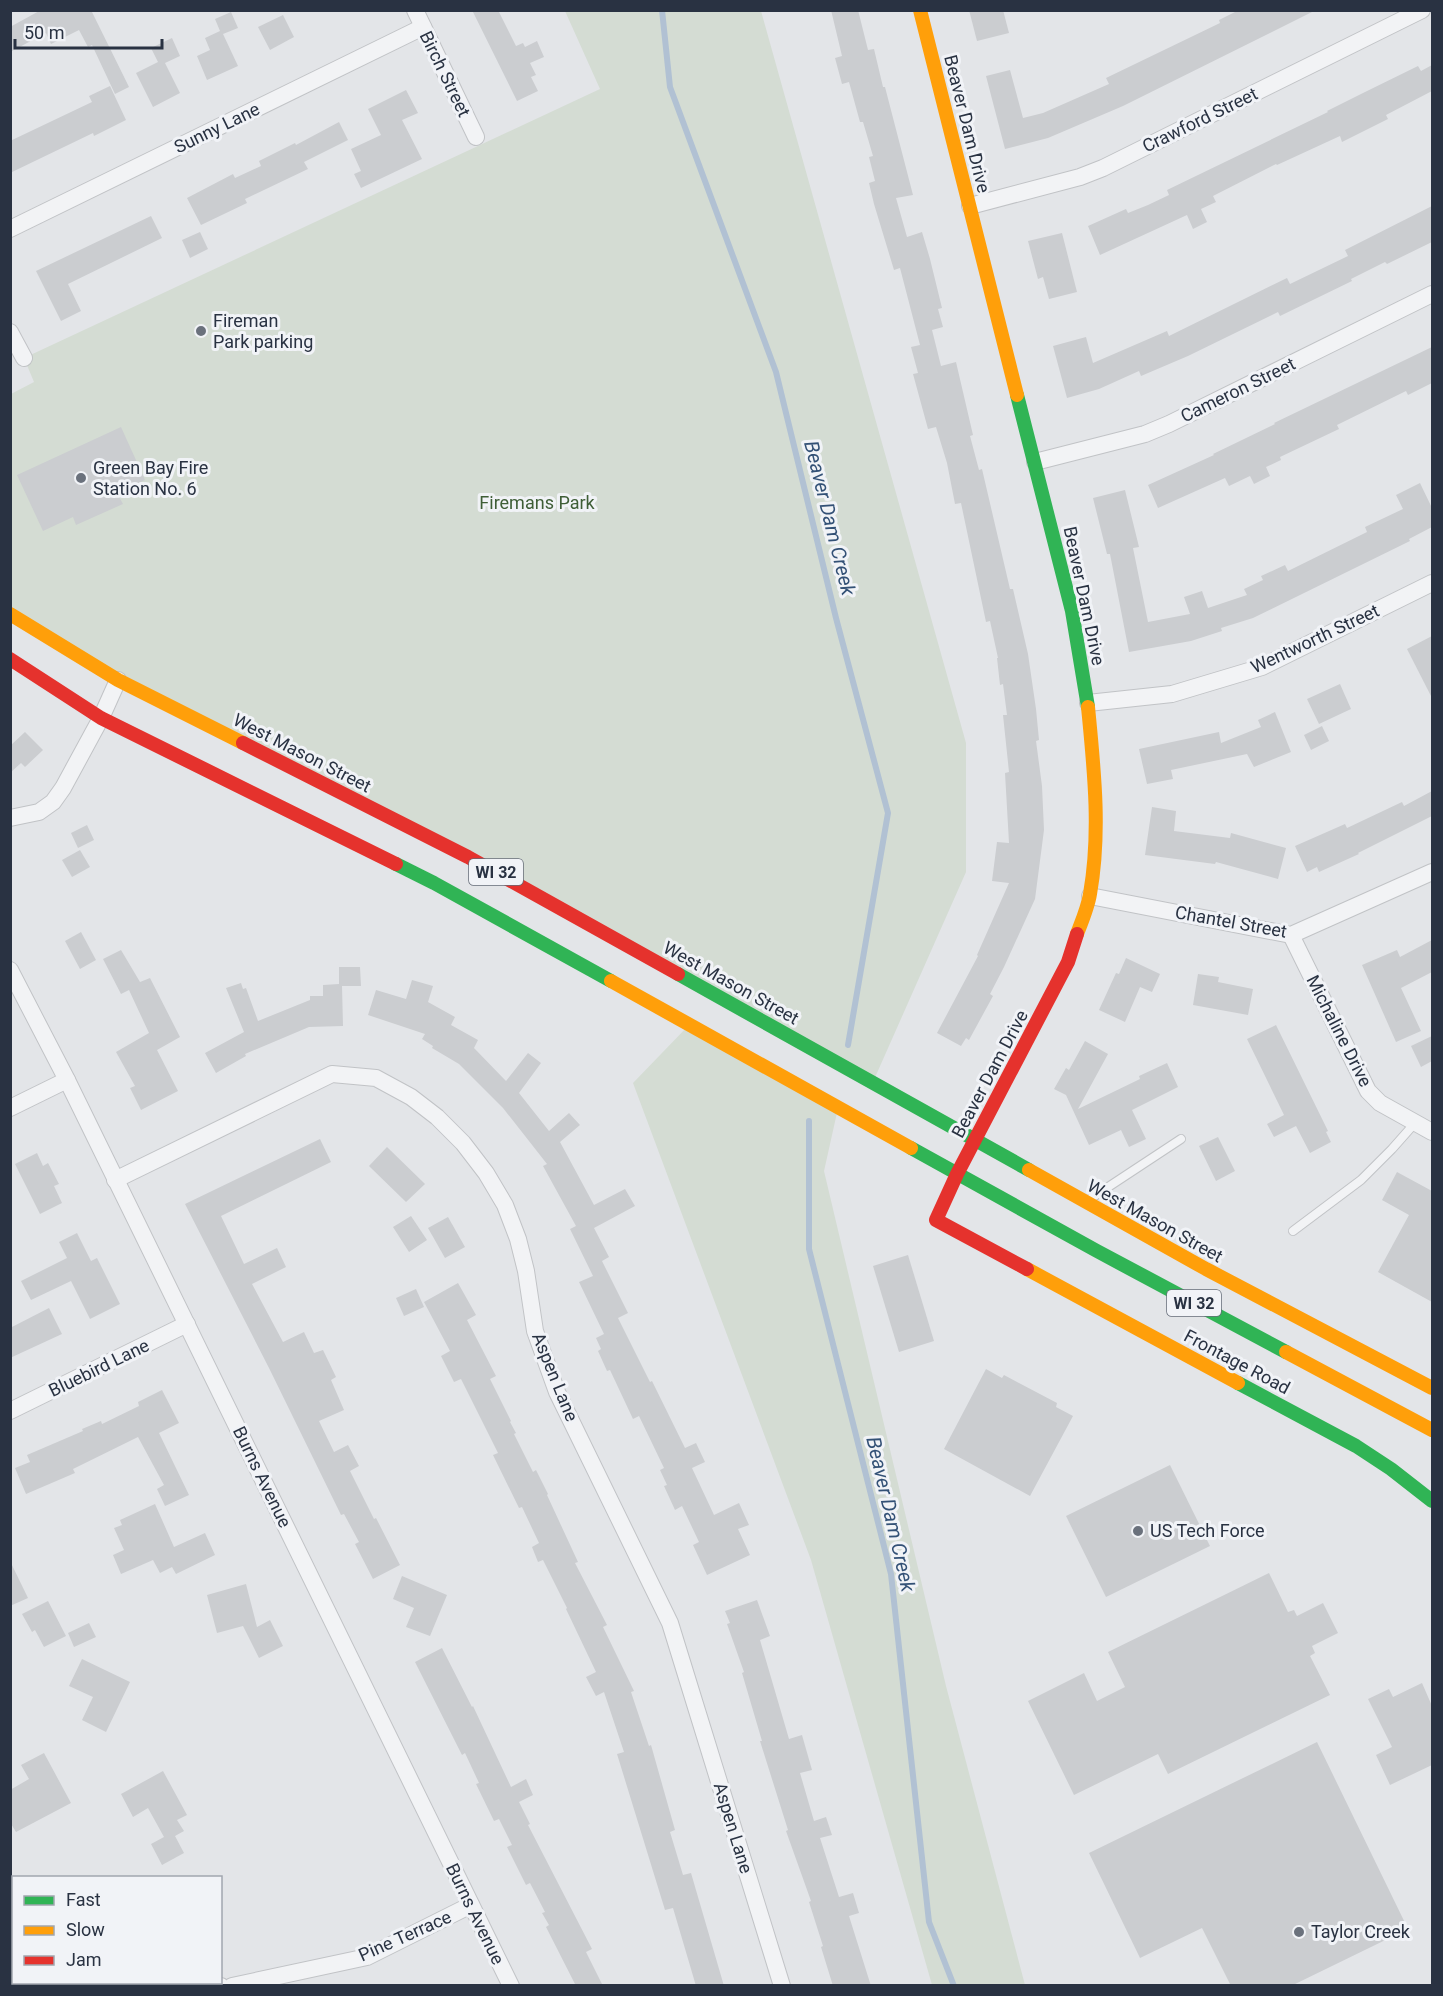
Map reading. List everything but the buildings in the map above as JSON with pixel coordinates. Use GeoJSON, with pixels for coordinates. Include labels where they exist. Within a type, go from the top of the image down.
{"type":"FeatureCollection","features":[{"type":"Feature","properties":{"kind":"main road","name":"Beaver Dam Drive"},"geometry":{"type":"LineString","coordinates":[[920,10],[1072,611],[1088,703],[1095,777],[1096,847],[1089,896],[1068,962],[957,1174]]}},
{"type":"Feature","properties":{"kind":"main road","name":"West Mason Street"},"geometry":{"type":"LineString","coordinates":[[10,614],[118,680],[468,857],[873,1082],[1085,1203],[1432,1388]]}},
{"type":"Feature","properties":{"kind":"main road","name":"WI 32"},"geometry":{"type":"LineString","coordinates":[[10,659],[101,718],[434,883],[1097,1251],[1432,1430]]}},
{"type":"Feature","properties":{"kind":"main road","name":"Frontage Road"},"geometry":{"type":"LineString","coordinates":[[957,1174],[936,1220],[1356,1446],[1415,1486],[1432,1501]]}},
{"type":"Feature","properties":{"kind":"street","name":"Birch Street"},"geometry":{"type":"LineString","coordinates":[[415,10],[476,136]]}},
{"type":"Feature","properties":{"kind":"street","name":"Crawford Street"},"geometry":{"type":"LineString","coordinates":[[970,206],[1080,177],[1103,168],[1422,10]]}},
{"type":"Feature","properties":{"kind":"street","name":"Sunny Lane"},"geometry":{"type":"LineString","coordinates":[[10,229],[423,27]]}},
{"type":"Feature","properties":{"kind":"street","name":"Cameron Street"},"geometry":{"type":"LineString","coordinates":[[1035,462],[1145,434],[1432,294]]}},
{"type":"Feature","properties":{"kind":"street"},"geometry":{"type":"LineString","coordinates":[[10,332],[24,358]]}},
{"type":"Feature","properties":{"kind":"street","name":"Wentworth Street"},"geometry":{"type":"LineString","coordinates":[[1088,703],[1172,694],[1262,667],[1432,582]]}},
{"type":"Feature","properties":{"kind":"street"},"geometry":{"type":"LineString","coordinates":[[10,818],[39,812],[53,802],[101,718],[118,680]]}},
{"type":"Feature","properties":{"kind":"street","name":"Chantel Street"},"geometry":{"type":"LineString","coordinates":[[1089,896],[1291,934],[1432,872]]}},
{"type":"Feature","properties":{"kind":"street","name":"Michaline Drive"},"geometry":{"type":"LineString","coordinates":[[1291,934],[1368,1091],[1380,1103],[1432,1132]]}},
{"type":"Feature","properties":{"kind":"street","name":"Burns Avenue"},"geometry":{"type":"LineString","coordinates":[[10,970],[67,1080],[511,1986]]}},
{"type":"Feature","properties":{"kind":"street","name":"Aspen Lane"},"geometry":{"type":"LineString","coordinates":[[115,1180],[332,1074],[376,1078],[428,1110],[463,1143],[486,1173],[505,1205],[518,1239],[526,1271],[535,1331],[557,1392],[670,1623],[782,1986]]}},
{"type":"Feature","properties":{"kind":"street"},"geometry":{"type":"LineString","coordinates":[[10,1108],[67,1080]]}},
{"type":"Feature","properties":{"kind":"street","name":"Bluebird Lane"},"geometry":{"type":"LineString","coordinates":[[10,1411],[187,1324]]}},
{"type":"Feature","properties":{"kind":"street","name":"Pine Terrace"},"geometry":{"type":"LineString","coordinates":[[232,1986],[367,1957],[471,1905]]}},
{"type":"Feature","properties":{"kind":"street"},"geometry":{"type":"LineString","coordinates":[[195,1984],[220,1986]]}},
{"type":"Feature","properties":{"kind":"lane"},"geometry":{"type":"LineString","coordinates":[[1293,1231],[1360,1180],[1415,1123]]}},
{"type":"Feature","properties":{"kind":"lane"},"geometry":{"type":"LineString","coordinates":[[1085,1203],[1181,1139]]}},
{"type":"Feature","properties":{"kind":"green space","name":"Firemans Park"},"geometry":{"type":"Polygon","coordinates":[[[565,11],[761,11],[966,743],[966,872],[873,1082],[11,614],[11,394],[34,382],[24,358],[600,89],[565,11]]]}},
{"type":"Feature","properties":{"kind":"green space"},"geometry":{"type":"Polygon","coordinates":[[[689,1025],[838,1108],[824,1171],[946,1686],[1025,1985],[932,1985],[811,1560],[633,1083],[689,1025]]]}},
{"type":"Feature","properties":{"kind":"waterway","name":"Beaver Dam Creek"},"geometry":{"type":"LineString","coordinates":[[662,10],[670,87],[776,372],[836,618],[888,813],[848,1045]]}},
{"type":"Feature","properties":{"kind":"waterway","name":"Beaver Dam Creek"},"geometry":{"type":"LineString","coordinates":[[809,1121],[809,1249],[891,1574],[929,1922],[954,1986]]}},
{"type":"Feature","properties":{"kind":"traffic: fast"},"geometry":{"type":"LineString","coordinates":[[1017,395],[1072,611],[1088,707]]}},
{"type":"Feature","properties":{"kind":"traffic: fast"},"geometry":{"type":"LineString","coordinates":[[396,864],[611,981]]}},
{"type":"Feature","properties":{"kind":"traffic: fast"},"geometry":{"type":"LineString","coordinates":[[678,974],[1029,1170]]}},
{"type":"Feature","properties":{"kind":"traffic: fast"},"geometry":{"type":"LineString","coordinates":[[911,1148],[1286,1352]]}},
{"type":"Feature","properties":{"kind":"traffic: fast"},"geometry":{"type":"LineString","coordinates":[[1238,1383],[1356,1446],[1391,1469],[1432,1501]]}},
{"type":"Feature","properties":{"kind":"traffic: slow"},"geometry":{"type":"LineString","coordinates":[[920,10],[1017,395]]}},
{"type":"Feature","properties":{"kind":"traffic: slow"},"geometry":{"type":"LineString","coordinates":[[10,614],[118,680],[243,743]]}},
{"type":"Feature","properties":{"kind":"traffic: slow"},"geometry":{"type":"LineString","coordinates":[[1077,934],[1089,899],[1095,847],[1095,800],[1088,707]]}},
{"type":"Feature","properties":{"kind":"traffic: slow"},"geometry":{"type":"LineString","coordinates":[[611,981],[911,1148]]}},
{"type":"Feature","properties":{"kind":"traffic: slow"},"geometry":{"type":"LineString","coordinates":[[1029,1170],[1206,1269],[1432,1388]]}},
{"type":"Feature","properties":{"kind":"traffic: slow"},"geometry":{"type":"LineString","coordinates":[[1027,1269],[1238,1383]]}},
{"type":"Feature","properties":{"kind":"traffic: slow"},"geometry":{"type":"LineString","coordinates":[[1286,1352],[1432,1430]]}},
{"type":"Feature","properties":{"kind":"traffic: jam"},"geometry":{"type":"LineString","coordinates":[[10,659],[101,718],[396,864]]}},
{"type":"Feature","properties":{"kind":"traffic: jam"},"geometry":{"type":"LineString","coordinates":[[243,743],[468,857],[678,974]]}},
{"type":"Feature","properties":{"kind":"traffic: jam"},"geometry":{"type":"LineString","coordinates":[[1027,1269],[936,1220],[957,1174],[1068,962],[1077,934]]}},
{"type":"Feature","properties":{"kind":"place","name":"Fireman Park parking"},"geometry":{"type":"Point","coordinates":[201,331]}},
{"type":"Feature","properties":{"kind":"place","name":"Green Bay Fire Station No. 6"},"geometry":{"type":"Point","coordinates":[81,478]}},
{"type":"Feature","properties":{"kind":"place","name":"US Tech Force"},"geometry":{"type":"Point","coordinates":[1138,1531]}},
{"type":"Feature","properties":{"kind":"place","name":"Taylor Creek"},"geometry":{"type":"Point","coordinates":[1299,1932]}}]}
